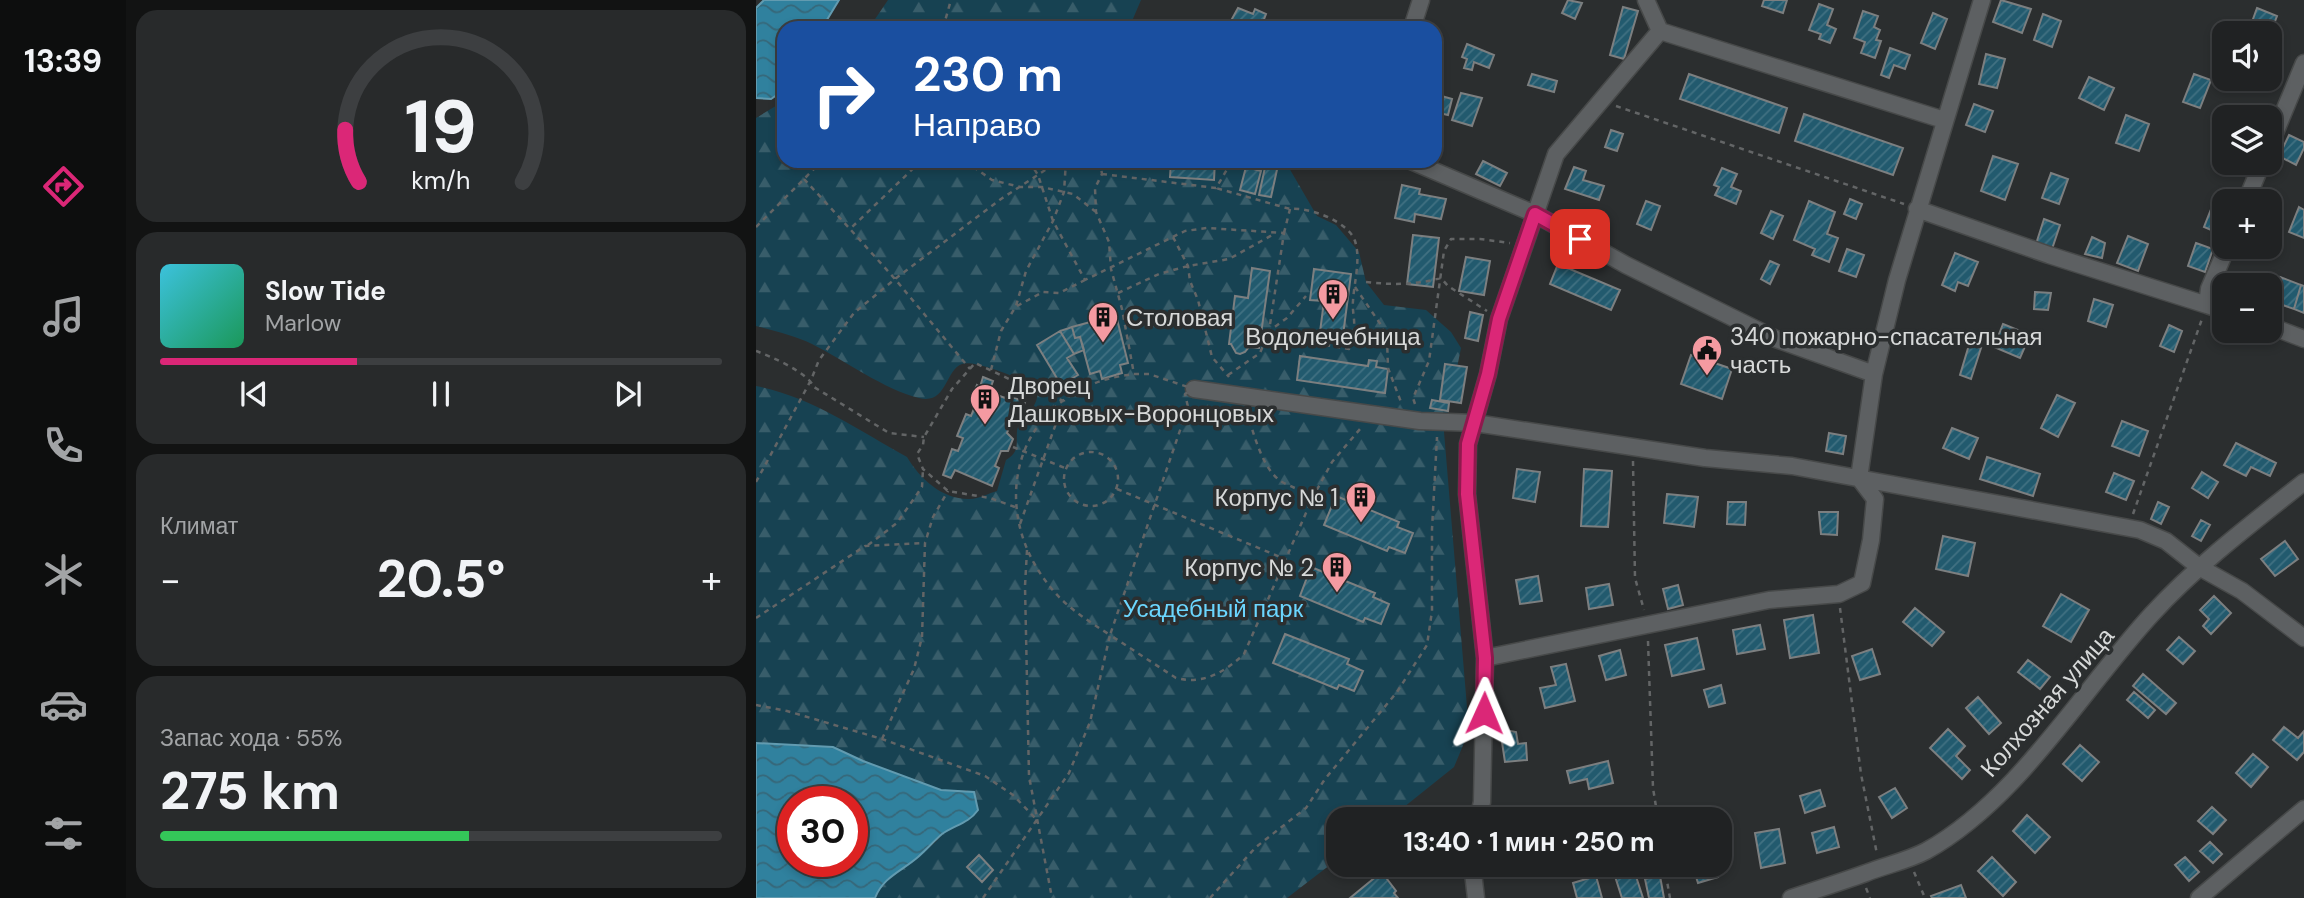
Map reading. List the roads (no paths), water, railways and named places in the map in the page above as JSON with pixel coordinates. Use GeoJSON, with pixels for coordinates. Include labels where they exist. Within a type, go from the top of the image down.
{"type":"FeatureCollection","features":[{"type":"Feature","properties":{"kind":"street"},"geometry":{"type":"LineString","coordinates":[[1414,21],[1421,0]]}},
{"type":"Feature","properties":{"kind":"street"},"geometry":{"type":"LineString","coordinates":[[1646,0],[1660,31],[1944,120]]}},
{"type":"Feature","properties":{"kind":"street"},"geometry":{"type":"LineString","coordinates":[[1485,658],[1769,600],[1839,594],[1862,583],[1871,540],[1875,499],[1859,478],[1874,374],[1917,209],[1982,0]]}},
{"type":"Feature","properties":{"kind":"street"},"geometry":{"type":"LineString","coordinates":[[1481,807],[1485,658],[1467,494],[1468,444],[1488,374],[1499,319],[1556,154],[1660,31]]}},
{"type":"Feature","properties":{"kind":"street"},"geometry":{"type":"LineString","coordinates":[[2282,116],[2304,63]]}},
{"type":"Feature","properties":{"kind":"street"},"geometry":{"type":"LineString","coordinates":[[1427,168],[1535,214],[1626,265],[1776,339],[1874,374]]}},
{"type":"Feature","properties":{"kind":"street"},"geometry":{"type":"LineString","coordinates":[[1917,209],[2049,255],[2212,307]]}},
{"type":"Feature","properties":{"kind":"street"},"geometry":{"type":"LineString","coordinates":[[2207,305],[2209,289],[2222,259]]}},
{"type":"Feature","properties":{"kind":"street"},"geometry":{"type":"LineString","coordinates":[[2282,331],[2304,339]]}},
{"type":"Feature","properties":{"kind":"street"},"geometry":{"type":"LineString","coordinates":[[1194,389],[1415,421],[1475,423],[1705,458],[1792,466],[2130,527],[2166,541],[2199,567],[2242,591],[2304,638]]}},
{"type":"Feature","properties":{"kind":"street","name":"Колхозная улица"},"geometry":{"type":"LineString","coordinates":[[1791,898],[1909,859],[1947,836],[1995,797],[2035,754],[2150,616],[2199,567],[2304,482]]}},
{"type":"Feature","properties":{"kind":"street"},"geometry":{"type":"LineString","coordinates":[[2199,898],[2304,809]]}},
{"type":"Feature","properties":{"kind":"street"},"geometry":{"type":"LineString","coordinates":[[1474,877],[1476,898]]}},
{"type":"Feature","properties":{"kind":"water"},"geometry":{"type":"Polygon","coordinates":[[[764,0],[839,0],[826,21],[777,21],[777,95],[771,99],[756,98],[756,8],[764,0]]]}},
{"type":"Feature","properties":{"kind":"water"},"geometry":{"type":"Polygon","coordinates":[[[756,743],[833,747],[941,790],[974,792],[978,810],[966,821],[942,834],[918,857],[888,879],[875,898],[756,898],[756,743]]]}},
{"type":"Feature","properties":{"kind":"place","name":"Водолечебница"},"geometry":{"type":"Point","coordinates":[1333,321]}},
{"type":"Feature","properties":{"kind":"place","name":"Столовая"},"geometry":{"type":"Point","coordinates":[1103,344]}},
{"type":"Feature","properties":{"kind":"place","name":"340 пожарно-спасательная часть"},"geometry":{"type":"Point","coordinates":[1707,377]}},
{"type":"Feature","properties":{"kind":"place","name":"Дворец Дашковых-Воронцовых"},"geometry":{"type":"Point","coordinates":[985,426]}},
{"type":"Feature","properties":{"kind":"place","name":"Корпус № 1"},"geometry":{"type":"Point","coordinates":[1361,524]}},
{"type":"Feature","properties":{"kind":"place","name":"Корпус № 2"},"geometry":{"type":"Point","coordinates":[1337,594]}},
{"type":"Feature","properties":{"kind":"park label","name":"Усадебный парк"},"geometry":{"type":"Point","coordinates":[1213,608]}}]}
